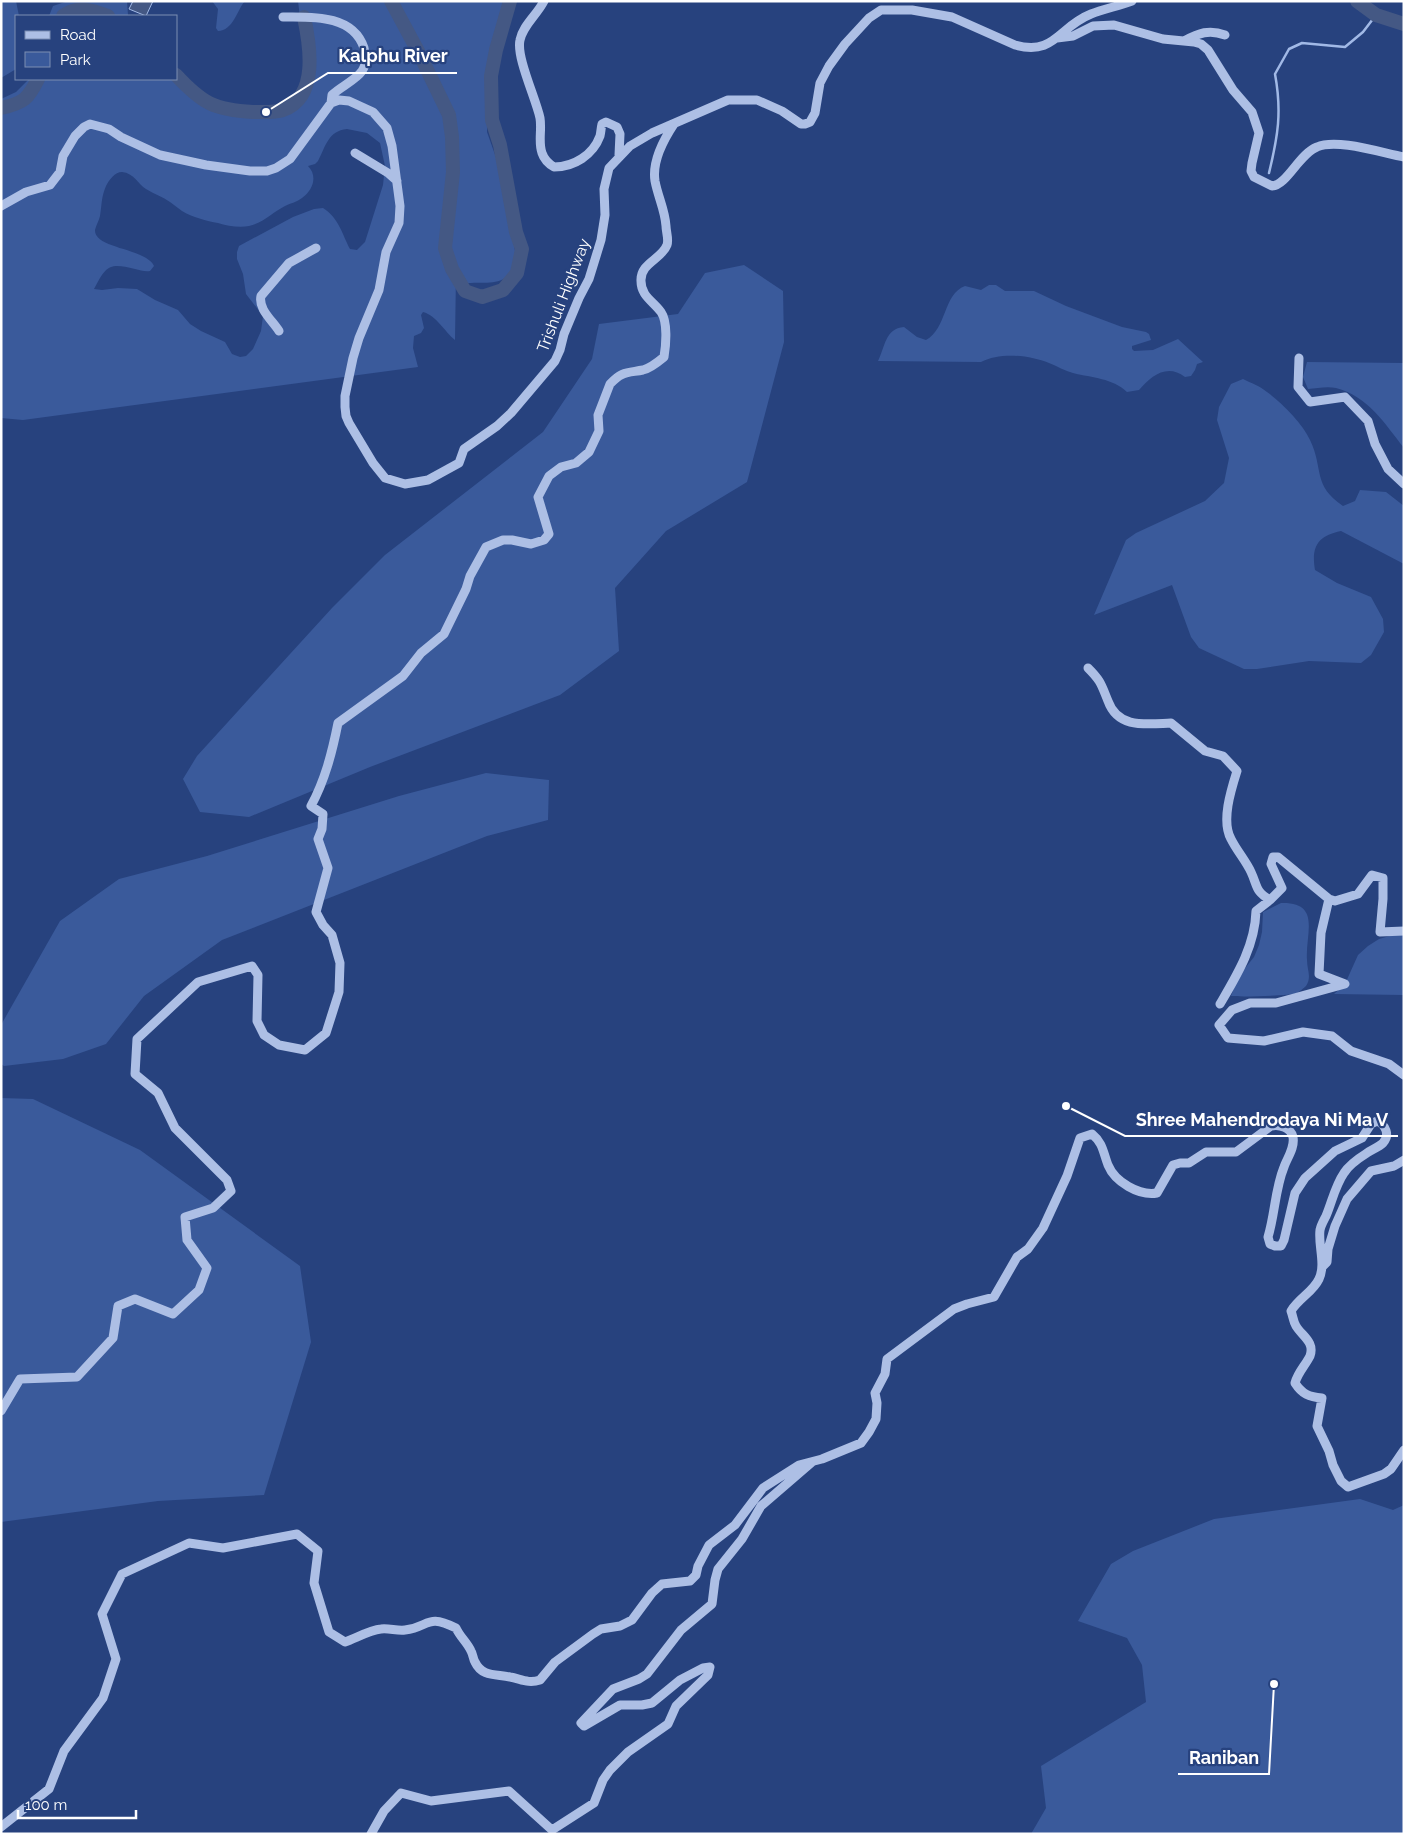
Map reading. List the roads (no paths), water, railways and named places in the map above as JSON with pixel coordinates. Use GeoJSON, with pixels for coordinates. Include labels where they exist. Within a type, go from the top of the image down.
{"type":"FeatureCollection","features":[{"type":"Feature","properties":{"kind":"street"},"geometry":{"type":"LineString","coordinates":[[544,1],[528,23],[519,42],[526,76],[540,118],[542,152],[545,159],[554,168],[574,164],[582,159],[595,145],[600,137],[602,124],[606,122],[617,127],[620,134],[619,155]]}},
{"type":"Feature","properties":{"kind":"street","name":"Trishuli Highway"},"geometry":{"type":"LineString","coordinates":[[331,104],[339,100],[349,101],[373,112],[388,128],[392,146],[400,206],[399,223],[386,252],[379,290],[359,338],[353,358],[345,396],[345,407],[349,423],[372,464],[385,478],[405,484],[428,480],[459,463],[464,449],[507,417],[524,400],[555,360],[559,354],[564,334],[579,298],[589,279],[601,240],[605,216],[604,189],[609,168],[619,155],[635,142],[719,103],[739,99],[757,100],[782,111],[800,124],[810,122],[815,113],[820,83],[833,59],[869,18],[881,10],[912,10],[952,18],[1024,48],[1039,48],[1052,42],[1071,25],[1091,14],[1132,1]]}},
{"type":"Feature","properties":{"kind":"street"},"geometry":{"type":"LineString","coordinates":[[1,206],[26,192],[50,185],[60,172],[63,156],[75,136],[90,124],[109,129],[120,137],[160,155],[212,166],[250,171],[267,171],[276,168],[290,159],[331,104],[332,96],[362,70],[366,54],[357,36],[339,22],[314,18],[283,17]]}},
{"type":"Feature","properties":{"kind":"street"},"geometry":{"type":"LineString","coordinates":[[1057,38],[1073,36],[1093,26],[1114,25],[1163,39],[1200,44],[1208,50],[1233,90],[1252,112],[1259,133],[1251,171],[1254,177],[1266,184],[1274,186],[1281,183],[1300,159],[1321,145],[1360,147],[1404,157]]}},
{"type":"Feature","properties":{"kind":"street"},"geometry":{"type":"LineString","coordinates":[[1184,41],[1209,31],[1225,35]]}},
{"type":"Feature","properties":{"kind":"street"},"geometry":{"type":"LineString","coordinates":[[1,1411],[20,1379],[77,1377],[113,1338],[118,1306],[135,1299],[173,1314],[199,1290],[207,1268],[187,1240],[185,1217],[213,1208],[231,1191],[227,1180],[175,1128],[158,1093],[135,1074],[137,1039],[198,982],[252,966],[258,974],[257,1022],[264,1035],[279,1045],[305,1050],[326,1034],[339,992],[340,963],[332,935],[323,925],[316,912],[328,868],[318,839],[322,829],[323,814],[311,806],[329,766],[338,723],[403,676],[422,653],[444,634],[466,589],[470,576],[486,547],[503,540],[531,544],[544,540],[548,534],[538,496],[548,476],[560,467],[576,463],[589,452],[599,431],[598,415],[610,384],[622,373],[644,370],[664,357],[667,339],[662,314],[646,298],[640,283],[641,275],[650,262],[662,254],[667,246],[665,215],[655,182],[655,174],[663,144],[674,124]]}},
{"type":"Feature","properties":{"kind":"street"},"geometry":{"type":"LineString","coordinates":[[355,153],[397,181]]}},
{"type":"Feature","properties":{"kind":"street"},"geometry":{"type":"LineString","coordinates":[[279,331],[262,308],[261,296],[289,263],[316,248]]}},
{"type":"Feature","properties":{"kind":"street"},"geometry":{"type":"LineString","coordinates":[[1299,358],[1298,387],[1310,402],[1345,398],[1368,421],[1375,444],[1388,469],[1404,484]]}},
{"type":"Feature","properties":{"kind":"street"},"geometry":{"type":"LineString","coordinates":[[1088,668],[1100,680],[1108,702],[1117,717],[1141,725],[1171,723],[1205,751],[1223,756],[1237,772],[1229,794],[1227,818],[1230,838],[1251,871],[1260,894],[1270,900]]}},
{"type":"Feature","properties":{"kind":"street"},"geometry":{"type":"LineString","coordinates":[[1220,1004],[1246,956],[1256,927],[1256,911],[1282,888],[1271,864],[1273,857],[1278,857],[1328,899],[1334,901],[1358,894],[1372,875],[1383,878],[1380,932],[1404,931]]}},
{"type":"Feature","properties":{"kind":"street"},"geometry":{"type":"LineString","coordinates":[[1328,899],[1321,933],[1319,974],[1345,984],[1276,1003],[1250,1003],[1232,1010],[1219,1025],[1228,1038],[1264,1042],[1303,1032],[1332,1036],[1351,1051],[1389,1064],[1404,1075]]}},
{"type":"Feature","properties":{"kind":"street"},"geometry":{"type":"LineString","coordinates":[[1,1827],[49,1789],[64,1751],[103,1698],[116,1659],[102,1614],[122,1574],[189,1543],[223,1548],[298,1534],[318,1551],[314,1583],[329,1632],[345,1642],[380,1629],[403,1630],[430,1621],[444,1622],[456,1628],[459,1636],[471,1650],[475,1664],[486,1673],[509,1676],[527,1682],[540,1680],[555,1662],[593,1634],[601,1630],[620,1626],[632,1620],[652,1593],[662,1584],[690,1581],[696,1575],[698,1566],[709,1545],[735,1525],[764,1488],[799,1465],[861,1443],[876,1419],[877,1403],[875,1393],[885,1374],[888,1359],[954,1309],[994,1298],[1017,1257],[1028,1249],[1042,1228],[1067,1176],[1080,1138],[1092,1134],[1100,1140],[1108,1166],[1117,1177],[1128,1187],[1149,1194],[1157,1193],[1173,1165],[1189,1163],[1206,1152],[1236,1152],[1271,1126],[1285,1127],[1291,1132],[1294,1139],[1292,1149],[1283,1169],[1268,1236],[1270,1244],[1281,1246],[1295,1193],[1305,1178],[1335,1152],[1362,1138],[1371,1124],[1377,1121],[1383,1124],[1386,1128],[1386,1136],[1383,1143],[1366,1153],[1345,1170],[1339,1181],[1320,1228],[1322,1266],[1319,1279],[1311,1291],[1296,1303],[1291,1311],[1295,1324],[1303,1336],[1310,1342],[1311,1346],[1310,1355],[1297,1375],[1295,1383],[1304,1394],[1313,1398],[1322,1398],[1317,1426],[1341,1481],[1348,1487],[1384,1474],[1391,1469],[1404,1450]]}},
{"type":"Feature","properties":{"kind":"street"},"geometry":{"type":"LineString","coordinates":[[1322,1266],[1327,1262],[1331,1239],[1347,1198],[1371,1171],[1394,1166],[1404,1160]]}},
{"type":"Feature","properties":{"kind":"street"},"geometry":{"type":"LineString","coordinates":[[371,1834],[384,1811],[401,1793],[431,1801],[508,1791],[552,1830],[594,1803],[603,1780],[610,1770],[628,1752],[668,1724],[676,1706],[708,1675],[710,1667],[703,1668],[680,1680],[652,1703],[620,1705],[584,1726],[581,1723],[613,1690],[648,1674],[681,1630],[712,1604],[718,1569],[742,1539],[761,1506],[814,1461]]}},
{"type":"Feature","properties":{"kind":"waterway"},"geometry":{"type":"LineString","coordinates":[[391,1],[449,115],[453,172],[445,248],[452,269],[465,291],[482,297],[503,290],[517,273],[522,249],[516,232],[500,145],[492,120],[491,76],[496,50],[510,1]]}},
{"type":"Feature","properties":{"kind":"waterway"},"geometry":{"type":"LineString","coordinates":[[1357,1],[1376,15],[1404,24]]}},
{"type":"Feature","properties":{"kind":"waterway"},"geometry":{"type":"LineString","coordinates":[[65,15],[80,10],[91,10],[105,15]]}},
{"type":"Feature","properties":{"kind":"waterway"},"geometry":{"type":"LineString","coordinates":[[1269,173],[1275,147],[1279,112],[1275,74],[1289,49],[1302,43],[1345,47],[1363,32],[1376,15]]}},
{"type":"Feature","properties":{"kind":"waterway"},"geometry":{"type":"LineString","coordinates":[[178,77],[194,92],[218,107],[253,112],[283,110],[294,103],[302,94],[307,82],[309,55],[304,17]]}},
{"type":"Feature","properties":{"kind":"waterway"},"geometry":{"type":"LineString","coordinates":[[1,108],[20,102],[28,96],[37,80]]}},
{"type":"Feature","properties":{"kind":"place","name":"Kalphu River"},"geometry":{"type":"Point","coordinates":[266,112]}},
{"type":"Feature","properties":{"kind":"place","name":"Shree Mahendrodaya Ni Ma V"},"geometry":{"type":"Point","coordinates":[1066,1106]}},
{"type":"Feature","properties":{"kind":"place","name":"Raniban"},"geometry":{"type":"Point","coordinates":[1274,1684]}}]}
